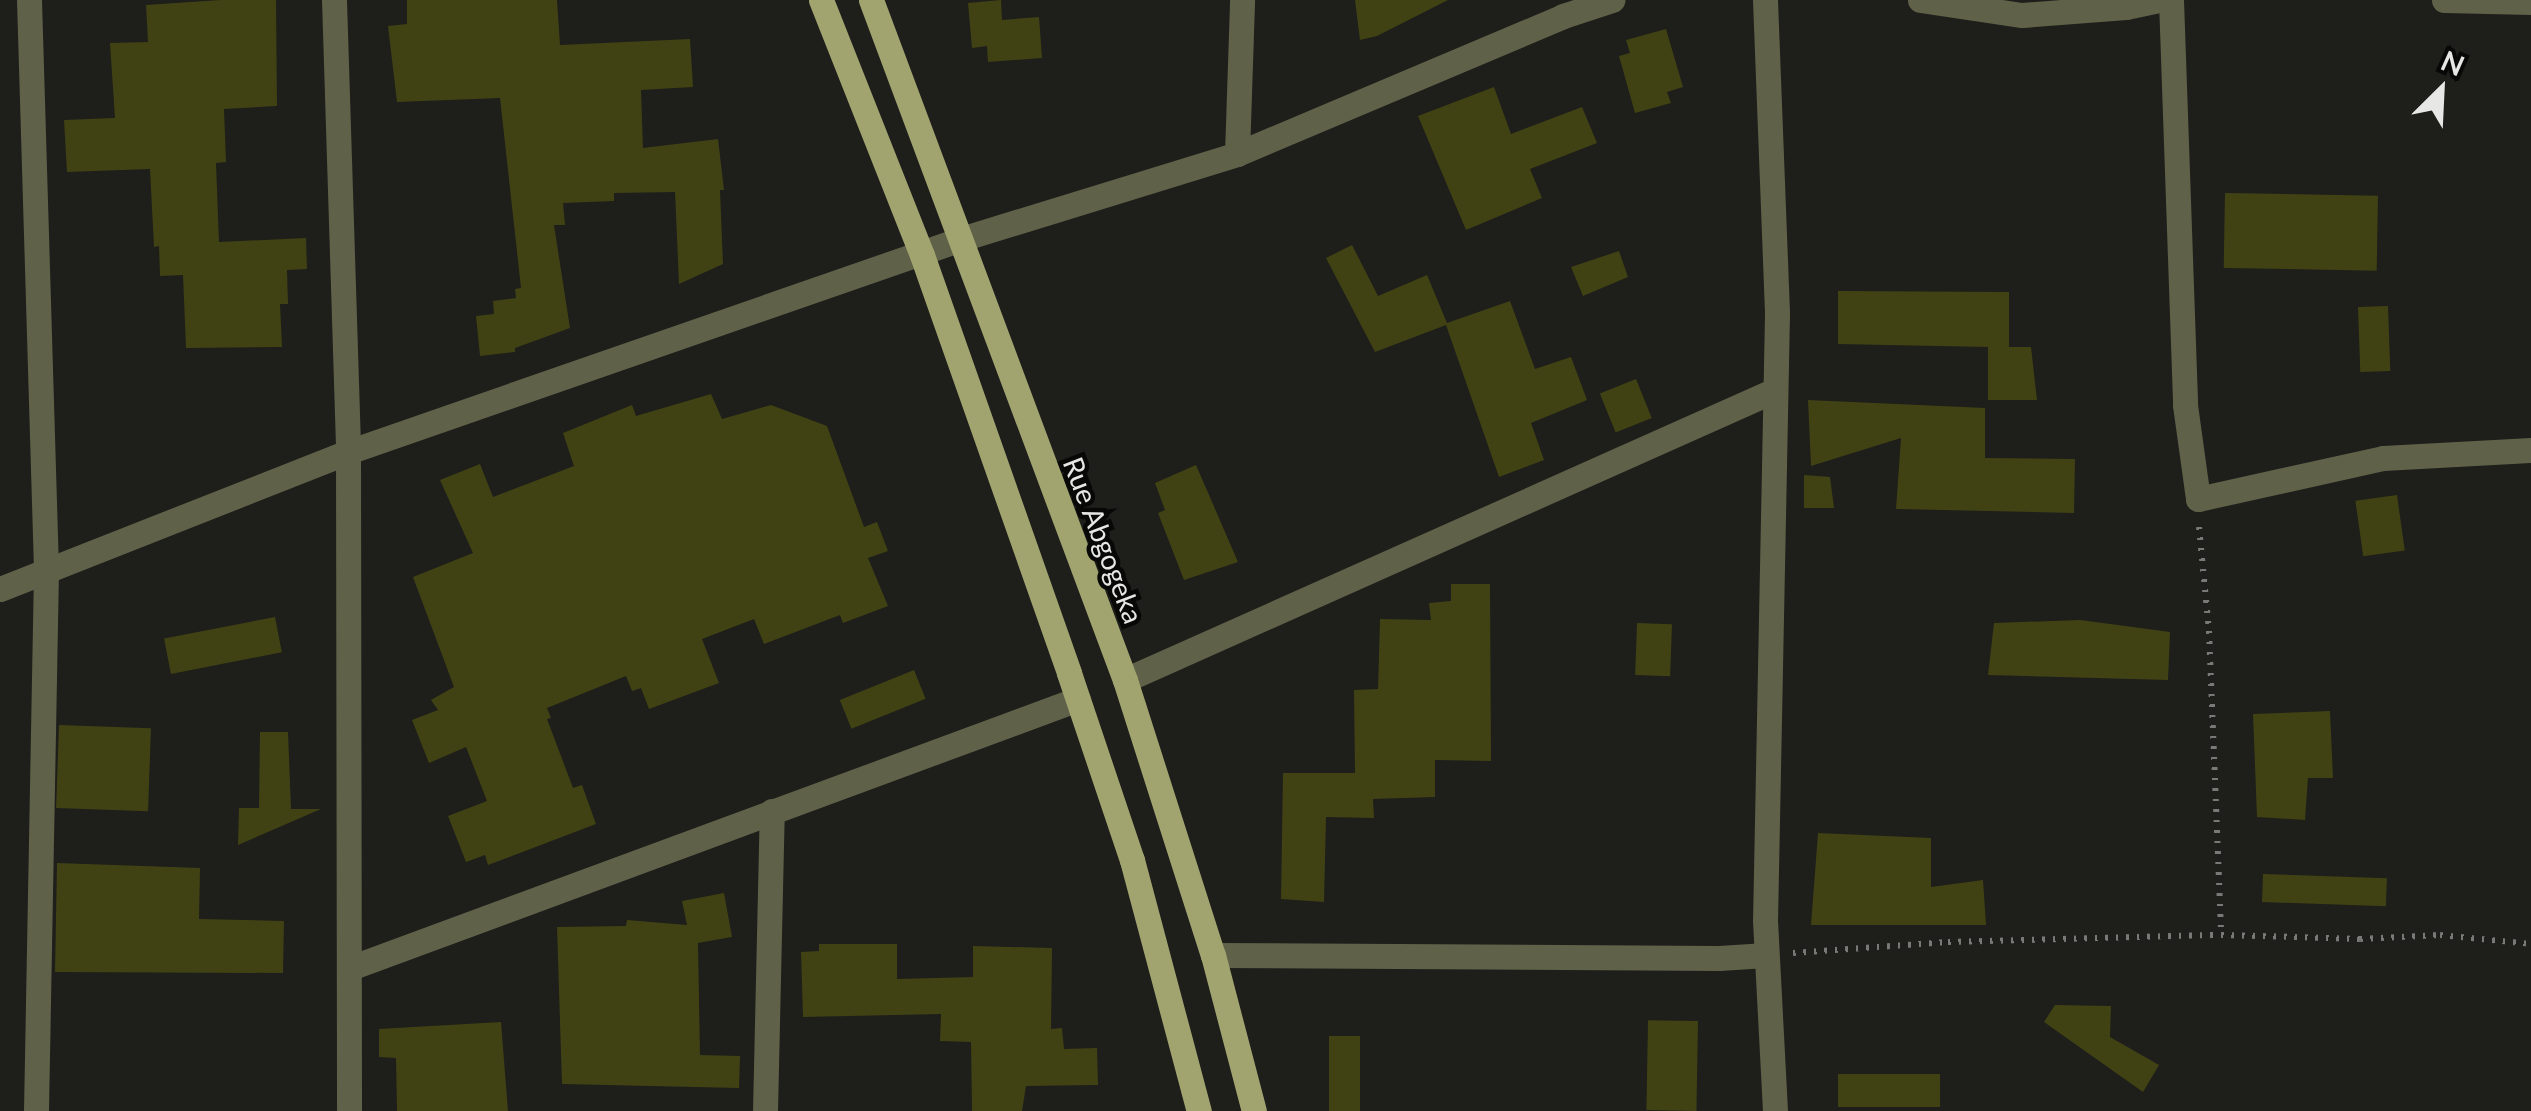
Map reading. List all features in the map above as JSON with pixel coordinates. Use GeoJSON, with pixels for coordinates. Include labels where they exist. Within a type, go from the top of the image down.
{"type":"FeatureCollection","features":[{"type":"Feature","properties":{"kind":"main road"},"geometry":{"type":"LineString","coordinates":[[821,0],[922,255],[1078,699],[1132,860],[1199,1111]]}},
{"type":"Feature","properties":{"kind":"main road","name":"Rue Abgogeka"},"geometry":{"type":"LineString","coordinates":[[871,0],[1125,680],[1213,955],[1254,1111]]}},
{"type":"Feature","properties":{"kind":"street"},"geometry":{"type":"LineString","coordinates":[[29,0],[46,570],[36,1111]]}},
{"type":"Feature","properties":{"kind":"street"},"geometry":{"type":"LineString","coordinates":[[334,0],[348,452],[349,1111]]}},
{"type":"Feature","properties":{"kind":"street"},"geometry":{"type":"LineString","coordinates":[[1237,154],[1242,0]]}},
{"type":"Feature","properties":{"kind":"street"},"geometry":{"type":"LineString","coordinates":[[0,588],[348,452],[958,240],[1237,154],[1563,16],[1612,0]]}},
{"type":"Feature","properties":{"kind":"street"},"geometry":{"type":"LineString","coordinates":[[1765,0],[1777,314],[1766,954],[1775,1111]]}},
{"type":"Feature","properties":{"kind":"street"},"geometry":{"type":"LineString","coordinates":[[1920,0],[2022,15],[2110,9],[2158,0]]}},
{"type":"Feature","properties":{"kind":"street"},"geometry":{"type":"LineString","coordinates":[[2171,0],[2185,405],[2198,499],[2383,458],[2531,450]]}},
{"type":"Feature","properties":{"kind":"street"},"geometry":{"type":"LineString","coordinates":[[2444,0],[2531,2]]}},
{"type":"Feature","properties":{"kind":"street"},"geometry":{"type":"LineString","coordinates":[[1125,680],[1773,391]]}},
{"type":"Feature","properties":{"kind":"street"},"geometry":{"type":"LineString","coordinates":[[350,968],[1078,699]]}},
{"type":"Feature","properties":{"kind":"street"},"geometry":{"type":"LineString","coordinates":[[766,1111],[772,810]]}},
{"type":"Feature","properties":{"kind":"street"},"geometry":{"type":"LineString","coordinates":[[1213,955],[1719,958],[1766,954]]}},
{"type":"Feature","properties":{"kind":"path"},"geometry":{"type":"LineString","coordinates":[[2198,499],[2222,935]]}},
{"type":"Feature","properties":{"kind":"path"},"geometry":{"type":"LineString","coordinates":[[1766,954],[1948,942],[2222,935],[2360,939],[2440,935],[2531,944]]}},
{"type":"Feature","properties":{"kind":"building"},"geometry":{"type":"Polygon","coordinates":[[[276,0],[277,106],[224,109],[226,162],[216,163],[219,242],[306,238],[307,269],[287,270],[288,304],[280,304],[282,347],[186,348],[183,275],[160,276],[159,246],[154,247],[150,169],[67,172],[64,120],[115,118],[110,43],[148,42],[146,5],[276,0]]]}},
{"type":"Feature","properties":{"kind":"building"},"geometry":{"type":"Polygon","coordinates":[[[407,0],[557,0],[560,45],[690,39],[693,87],[641,90],[643,148],[718,139],[724,190],[720,190],[723,264],[679,284],[675,192],[614,193],[614,201],[563,203],[565,225],[554,225],[570,328],[515,348],[515,352],[480,356],[476,316],[494,314],[493,301],[516,298],[515,289],[521,288],[500,98],[397,102],[388,26],[407,24],[407,0]]]}},
{"type":"Feature","properties":{"kind":"building"},"geometry":{"type":"Polygon","coordinates":[[[1001,0],[1002,20],[1039,17],[1042,58],[988,62],[987,46],[972,48],[968,3],[1001,0]]]}},
{"type":"Feature","properties":{"kind":"building"},"geometry":{"type":"Polygon","coordinates":[[[1355,0],[1448,0],[1377,36],[1360,40],[1355,0]]]}},
{"type":"Feature","properties":{"kind":"building"},"geometry":{"type":"Polygon","coordinates":[[[1666,29],[1683,87],[1667,92],[1671,103],[1635,113],[1619,56],[1630,53],[1626,40],[1666,29]]]}},
{"type":"Feature","properties":{"kind":"building"},"geometry":{"type":"Polygon","coordinates":[[[1494,87],[1511,134],[1582,107],[1597,143],[1530,169],[1542,198],[1466,230],[1418,116],[1494,87]]]}},
{"type":"Feature","properties":{"kind":"building"},"geometry":{"type":"Polygon","coordinates":[[[2225,193],[2378,196],[2377,271],[2224,268],[2225,193]]]}},
{"type":"Feature","properties":{"kind":"building"},"geometry":{"type":"Polygon","coordinates":[[[1352,245],[1378,296],[1427,275],[1447,323],[1510,301],[1535,369],[1571,357],[1587,400],[1531,423],[1544,460],[1499,477],[1446,325],[1375,352],[1326,258],[1352,245]]]}},
{"type":"Feature","properties":{"kind":"building"},"geometry":{"type":"Polygon","coordinates":[[[1619,251],[1628,277],[1583,296],[1571,267],[1619,251]]]}},
{"type":"Feature","properties":{"kind":"building"},"geometry":{"type":"Polygon","coordinates":[[[1838,291],[2009,292],[2009,347],[2031,347],[2037,400],[1988,400],[1988,347],[1838,344],[1838,291]]]}},
{"type":"Feature","properties":{"kind":"building"},"geometry":{"type":"Polygon","coordinates":[[[2388,306],[2390,371],[2360,372],[2358,307],[2388,306]]]}},
{"type":"Feature","properties":{"kind":"building"},"geometry":{"type":"Polygon","coordinates":[[[1636,379],[1652,418],[1616,433],[1600,394],[1636,379]]]}},
{"type":"Feature","properties":{"kind":"building"},"geometry":{"type":"Polygon","coordinates":[[[711,394],[722,419],[771,405],[827,426],[864,527],[877,522],[888,551],[868,558],[888,606],[843,623],[840,615],[764,644],[754,619],[702,639],[719,683],[649,709],[641,688],[632,691],[626,676],[547,708],[551,718],[547,719],[573,788],[582,785],[596,824],[488,865],[485,855],[466,862],[448,816],[487,801],[466,747],[429,763],[412,720],[438,710],[431,700],[454,687],[413,577],[473,553],[440,480],[480,464],[493,497],[574,466],[563,433],[632,405],[636,416],[711,394]]]}},
{"type":"Feature","properties":{"kind":"building"},"geometry":{"type":"Polygon","coordinates":[[[1808,400],[1985,408],[1985,458],[2075,459],[2074,513],[1896,509],[1901,438],[1811,466],[1808,400]]]}},
{"type":"Feature","properties":{"kind":"building"},"geometry":{"type":"Polygon","coordinates":[[[1196,465],[1238,562],[1184,580],[1158,513],[1165,510],[1155,483],[1196,465]]]}},
{"type":"Feature","properties":{"kind":"building"},"geometry":{"type":"Polygon","coordinates":[[[1804,475],[1830,477],[1834,508],[1804,508],[1804,475]]]}},
{"type":"Feature","properties":{"kind":"building"},"geometry":{"type":"Polygon","coordinates":[[[2397,495],[2405,550],[2363,556],[2355,501],[2397,495]]]}},
{"type":"Feature","properties":{"kind":"building"},"geometry":{"type":"Polygon","coordinates":[[[1451,584],[1490,584],[1491,761],[1435,760],[1435,797],[1373,799],[1374,818],[1326,817],[1324,902],[1281,899],[1283,773],[1355,773],[1354,690],[1378,689],[1380,619],[1431,620],[1429,603],[1451,601],[1451,584]]]}},
{"type":"Feature","properties":{"kind":"building"},"geometry":{"type":"Polygon","coordinates":[[[275,617],[282,652],[171,674],[164,639],[275,617]]]}},
{"type":"Feature","properties":{"kind":"building"},"geometry":{"type":"Polygon","coordinates":[[[2080,620],[2170,632],[2168,680],[1988,675],[1994,623],[2080,620]]]}},
{"type":"Feature","properties":{"kind":"building"},"geometry":{"type":"Polygon","coordinates":[[[1637,623],[1672,624],[1670,676],[1635,675],[1637,623]]]}},
{"type":"Feature","properties":{"kind":"building"},"geometry":{"type":"Polygon","coordinates":[[[914,670],[926,699],[851,729],[840,700],[914,670]]]}},
{"type":"Feature","properties":{"kind":"building"},"geometry":{"type":"Polygon","coordinates":[[[2330,711],[2333,778],[2308,778],[2305,820],[2257,817],[2253,714],[2330,711]]]}},
{"type":"Feature","properties":{"kind":"building"},"geometry":{"type":"Polygon","coordinates":[[[59,725],[151,728],[148,811],[56,808],[59,725]]]}},
{"type":"Feature","properties":{"kind":"building"},"geometry":{"type":"Polygon","coordinates":[[[260,732],[288,732],[291,809],[321,809],[238,845],[239,808],[259,808],[260,732]]]}},
{"type":"Feature","properties":{"kind":"building"},"geometry":{"type":"Polygon","coordinates":[[[1818,833],[1931,838],[1931,887],[1983,880],[1986,925],[1811,925],[1818,833]]]}},
{"type":"Feature","properties":{"kind":"building"},"geometry":{"type":"Polygon","coordinates":[[[57,863],[200,868],[199,919],[284,921],[283,973],[55,972],[57,863]]]}},
{"type":"Feature","properties":{"kind":"building"},"geometry":{"type":"Polygon","coordinates":[[[2263,874],[2387,878],[2386,906],[2262,902],[2263,874]]]}},
{"type":"Feature","properties":{"kind":"building"},"geometry":{"type":"Polygon","coordinates":[[[724,893],[732,937],[698,943],[700,1055],[740,1056],[739,1088],[562,1084],[557,927],[626,926],[627,920],[687,925],[682,901],[724,893]]]}},
{"type":"Feature","properties":{"kind":"building"},"geometry":{"type":"Polygon","coordinates":[[[819,944],[897,944],[897,979],[973,977],[973,946],[1052,948],[1051,1029],[1062,1028],[1064,1049],[1097,1048],[1098,1085],[1026,1086],[1022,1111],[972,1111],[971,1042],[940,1041],[941,1014],[803,1017],[801,952],[819,951],[819,944]]]}},
{"type":"Feature","properties":{"kind":"building"},"geometry":{"type":"Polygon","coordinates":[[[2055,1005],[2111,1006],[2110,1037],[2159,1065],[2143,1092],[2044,1022],[2055,1005]]]}},
{"type":"Feature","properties":{"kind":"building"},"geometry":{"type":"Polygon","coordinates":[[[1648,1020],[1698,1021],[1696,1111],[1646,1110],[1648,1020]]]}},
{"type":"Feature","properties":{"kind":"building"},"geometry":{"type":"Polygon","coordinates":[[[501,1022],[508,1111],[397,1111],[396,1058],[379,1057],[379,1029],[501,1022]]]}},
{"type":"Feature","properties":{"kind":"building"},"geometry":{"type":"Polygon","coordinates":[[[1329,1036],[1360,1036],[1360,1111],[1329,1111],[1329,1036]]]}},
{"type":"Feature","properties":{"kind":"building"},"geometry":{"type":"Polygon","coordinates":[[[1838,1074],[1940,1074],[1940,1107],[1838,1107],[1838,1074]]]}}]}
